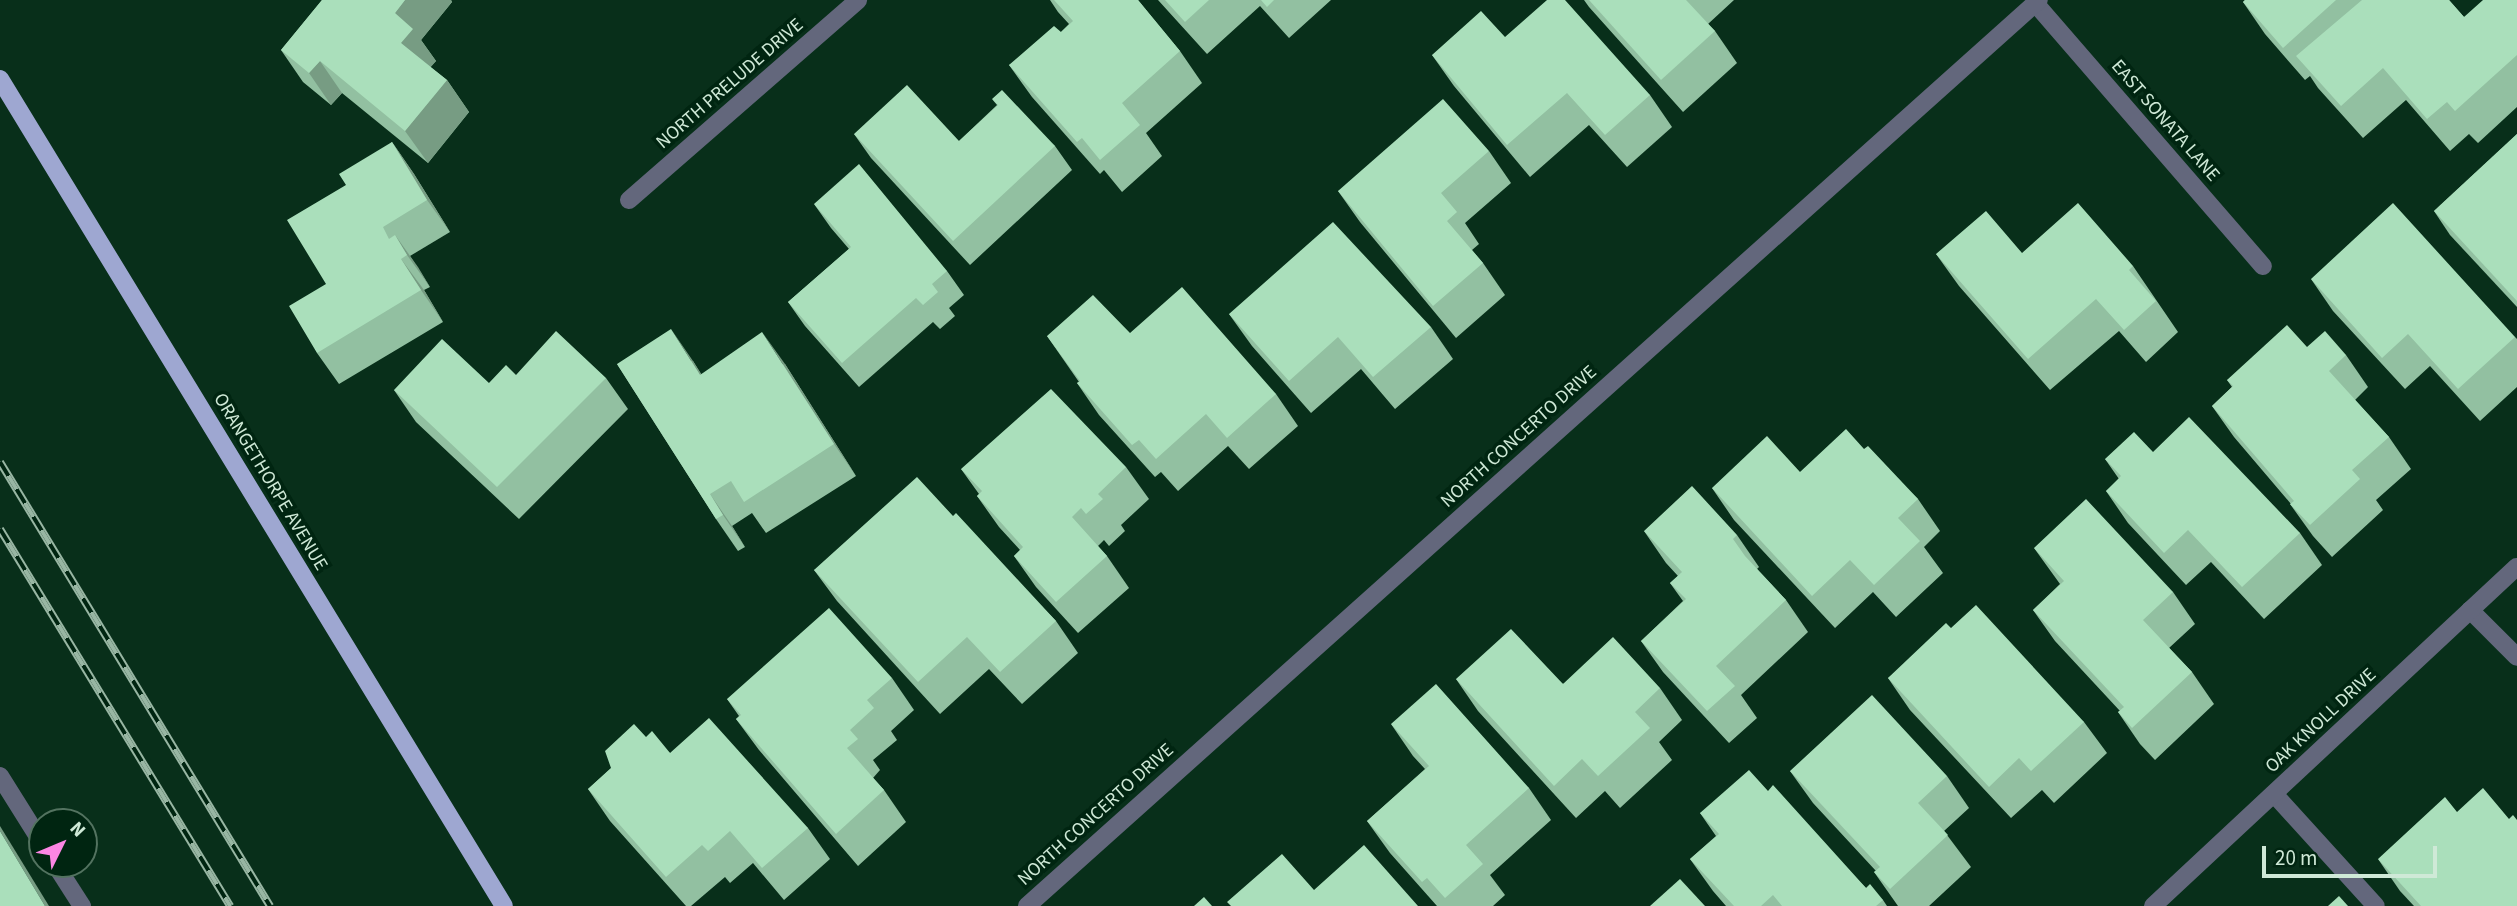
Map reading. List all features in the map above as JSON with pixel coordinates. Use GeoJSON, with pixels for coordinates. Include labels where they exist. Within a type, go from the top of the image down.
{"type":"FeatureCollection","features":[{"type":"Feature","properties":{"kind":"main road","name":"ORANGETHORPE AVENUE"},"geometry":{"type":"LineString","coordinates":[[0,79],[504,906]]}},
{"type":"Feature","properties":{"kind":"street","name":"NORTH PRELUDE DRIVE"},"geometry":{"type":"LineString","coordinates":[[629,200],[858,0]]}},
{"type":"Feature","properties":{"kind":"street","name":"EAST SONATA LANE"},"geometry":{"type":"LineString","coordinates":[[2037,2],[2263,266]]}},
{"type":"Feature","properties":{"kind":"street","name":"NORTH CONCERTO DRIVE"},"geometry":{"type":"LineString","coordinates":[[1027,906],[2037,2]]}},
{"type":"Feature","properties":{"kind":"street","name":"OAK KNOLL DRIVE"},"geometry":{"type":"LineString","coordinates":[[2153,906],[2517,567]]}},
{"type":"Feature","properties":{"kind":"street"},"geometry":{"type":"LineString","coordinates":[[2470,610],[2517,657]]}},
{"type":"Feature","properties":{"kind":"street"},"geometry":{"type":"LineString","coordinates":[[0,776],[28,821]]}},
{"type":"Feature","properties":{"kind":"street"},"geometry":{"type":"LineString","coordinates":[[2274,794],[2376,906]]}},
{"type":"Feature","properties":{"kind":"street"},"geometry":{"type":"LineString","coordinates":[[64,878],[82,906]]}},
{"type":"Feature","properties":{"kind":"building"},"geometry":{"type":"Polygon","coordinates":[[[322,0],[405,0],[395,13],[413,29],[401,43],[447,80],[405,131],[320,61],[309,73],[281,50],[322,0]]]}},
{"type":"Feature","properties":{"kind":"building"},"geometry":{"type":"Polygon","coordinates":[[[1054,0],[1138,0],[1180,51],[1122,103],[1140,125],[1100,160],[1082,138],[1077,142],[1009,65],[1054,26],[1061,32],[1073,21],[1054,0]]]}},
{"type":"Feature","properties":{"kind":"building"},"geometry":{"type":"Polygon","coordinates":[[[1165,0],[1209,0],[1185,22],[1165,0]]]}},
{"type":"Feature","properties":{"kind":"building"},"geometry":{"type":"Polygon","coordinates":[[[1261,0],[1274,0],[1267,7],[1261,0]]]}},
{"type":"Feature","properties":{"kind":"building"},"geometry":{"type":"Polygon","coordinates":[[[1547,0],[1565,0],[1650,95],[1605,135],[1567,93],[1507,145],[1432,55],[1481,11],[1505,37],[1547,0]]]}},
{"type":"Feature","properties":{"kind":"building"},"geometry":{"type":"Polygon","coordinates":[[[1589,0],[1686,0],[1715,31],[1661,80],[1589,0]]]}},
{"type":"Feature","properties":{"kind":"building"},"geometry":{"type":"Polygon","coordinates":[[[2336,0],[2283,48],[2243,2],[2336,0]]]}},
{"type":"Feature","properties":{"kind":"building"},"geometry":{"type":"Polygon","coordinates":[[[2362,0],[2449,0],[2464,17],[2483,0],[2517,0],[2517,55],[2455,111],[2447,102],[2427,119],[2383,68],[2341,106],[2296,56],[2362,0]]]}},
{"type":"Feature","properties":{"kind":"building"},"geometry":{"type":"Polygon","coordinates":[[[907,85],[959,141],[998,105],[992,99],[1002,90],[1055,146],[953,241],[854,134],[907,85]]]}},
{"type":"Feature","properties":{"kind":"building"},"geometry":{"type":"Polygon","coordinates":[[[1443,99],[1489,151],[1441,193],[1457,212],[1447,221],[1483,263],[1433,306],[1338,191],[1443,99]]]}},
{"type":"Feature","properties":{"kind":"building"},"geometry":{"type":"Polygon","coordinates":[[[2517,134],[2517,301],[2434,211],[2517,134]]]}},
{"type":"Feature","properties":{"kind":"building"},"geometry":{"type":"Polygon","coordinates":[[[392,142],[427,200],[383,227],[389,239],[395,235],[407,255],[401,259],[421,290],[317,353],[289,306],[326,284],[287,220],[346,185],[339,174],[392,142]]]}},
{"type":"Feature","properties":{"kind":"building"},"geometry":{"type":"Polygon","coordinates":[[[859,164],[947,271],[932,284],[938,292],[923,305],[916,298],[842,363],[788,302],[851,247],[814,204],[859,164]]]}},
{"type":"Feature","properties":{"kind":"building"},"geometry":{"type":"Polygon","coordinates":[[[2078,203],[2133,266],[2129,270],[2156,301],[2124,330],[2096,299],[2028,359],[1936,254],[1986,211],[2022,253],[2078,203]]]}},
{"type":"Feature","properties":{"kind":"building"},"geometry":{"type":"Polygon","coordinates":[[[2393,203],[2515,337],[2458,389],[2408,334],[2382,358],[2311,279],[2393,203]]]}},
{"type":"Feature","properties":{"kind":"building"},"geometry":{"type":"Polygon","coordinates":[[[1333,222],[1431,327],[1373,377],[1338,337],[1289,381],[1229,314],[1333,222]]]}},
{"type":"Feature","properties":{"kind":"building"},"geometry":{"type":"Polygon","coordinates":[[[1182,287],[1276,394],[1227,438],[1206,414],[1156,459],[1139,440],[1132,445],[1077,383],[1080,381],[1047,336],[1093,295],[1130,333],[1182,287]]]}},
{"type":"Feature","properties":{"kind":"building"},"geometry":{"type":"Polygon","coordinates":[[[2287,325],[2307,347],[2325,331],[2346,355],[2329,371],[2389,437],[2352,470],[2360,479],[2310,525],[2290,504],[2294,501],[2212,406],[2233,386],[2227,380],[2287,325]]]}},
{"type":"Feature","properties":{"kind":"building"},"geometry":{"type":"Polygon","coordinates":[[[671,329],[700,375],[762,332],[834,444],[744,502],[731,481],[710,494],[723,515],[716,519],[617,364],[671,329]]]}},
{"type":"Feature","properties":{"kind":"building"},"geometry":{"type":"Polygon","coordinates":[[[556,331],[606,378],[497,487],[394,390],[442,339],[489,383],[506,365],[516,375],[556,331]]]}},
{"type":"Feature","properties":{"kind":"building"},"geometry":{"type":"Polygon","coordinates":[[[1051,389],[1126,467],[1098,494],[1103,499],[1086,514],[1081,508],[1072,517],[1107,556],[1056,602],[1014,556],[1023,547],[977,496],[982,491],[961,469],[1051,389]]]}},
{"type":"Feature","properties":{"kind":"building"},"geometry":{"type":"Polygon","coordinates":[[[2189,417],[2300,533],[2242,587],[2188,530],[2164,553],[2106,491],[2121,476],[2105,459],[2134,432],[2153,452],[2189,417]]]}},
{"type":"Feature","properties":{"kind":"building"},"geometry":{"type":"Polygon","coordinates":[[[1846,429],[1864,449],[1868,446],[1918,499],[1898,518],[1920,541],[1874,585],[1850,560],[1812,596],[1712,488],[1767,436],[1800,472],[1846,429]]]}},
{"type":"Feature","properties":{"kind":"building"},"geometry":{"type":"Polygon","coordinates":[[[917,477],[953,516],[956,513],[1056,621],[1000,672],[967,637],[918,682],[814,570],[917,477]]]}},
{"type":"Feature","properties":{"kind":"building"},"geometry":{"type":"Polygon","coordinates":[[[1692,486],[1737,535],[1733,539],[1745,556],[1786,600],[1716,666],[1735,686],[1707,711],[1641,641],[1686,599],[1670,583],[1682,572],[1644,531],[1692,486]]]}},
{"type":"Feature","properties":{"kind":"building"},"geometry":{"type":"Polygon","coordinates":[[[2086,499],[2173,592],[2143,620],[2192,672],[2132,728],[2118,712],[2124,707],[2033,610],[2064,581],[2034,548],[2086,499]]]}},
{"type":"Feature","properties":{"kind":"building"},"geometry":{"type":"Polygon","coordinates":[[[1976,605],[2084,722],[2031,771],[2019,758],[1989,787],[1888,678],[1946,623],[1951,628],[1976,605]]]}},
{"type":"Feature","properties":{"kind":"building"},"geometry":{"type":"Polygon","coordinates":[[[829,608],[892,678],[867,700],[874,708],[850,730],[858,739],[847,748],[884,790],[836,834],[736,719],[741,715],[727,699],[829,608]]]}},
{"type":"Feature","properties":{"kind":"building"},"geometry":{"type":"Polygon","coordinates":[[[1511,629],[1563,684],[1613,637],[1660,688],[1635,712],[1650,728],[1598,776],[1582,759],[1554,786],[1456,679],[1511,629]]]}},
{"type":"Feature","properties":{"kind":"building"},"geometry":{"type":"Polygon","coordinates":[[[1436,684],[1529,788],[1466,845],[1483,864],[1445,898],[1427,878],[1422,882],[1367,821],[1429,766],[1391,724],[1436,684]]]}},
{"type":"Feature","properties":{"kind":"building"},"geometry":{"type":"Polygon","coordinates":[[[1872,695],[1947,776],[1918,803],[1948,835],[1890,889],[1874,872],[1880,867],[1790,771],[1872,695]]]}},
{"type":"Feature","properties":{"kind":"building"},"geometry":{"type":"Polygon","coordinates":[[[709,718],[808,828],[762,868],[730,831],[708,851],[702,845],[666,877],[588,789],[611,768],[605,751],[634,724],[646,737],[652,731],[670,753],[709,718]]]}},
{"type":"Feature","properties":{"kind":"building"},"geometry":{"type":"Polygon","coordinates":[[[1749,770],[1768,791],[1773,785],[1866,888],[1870,884],[1883,900],[1876,906],[1782,906],[1773,895],[1761,906],[1734,906],[1690,859],[1719,834],[1700,813],[1749,770]]]}},
{"type":"Feature","properties":{"kind":"building"},"geometry":{"type":"Polygon","coordinates":[[[2483,788],[2509,819],[2513,815],[2517,820],[2517,906],[2421,906],[2378,859],[2445,797],[2457,812],[2483,788]]]}},
{"type":"Feature","properties":{"kind":"building"},"geometry":{"type":"Polygon","coordinates":[[[0,831],[45,906],[0,906],[0,831]]]}},
{"type":"Feature","properties":{"kind":"building"},"geometry":{"type":"Polygon","coordinates":[[[1364,845],[1418,906],[1231,906],[1227,902],[1282,854],[1314,890],[1364,845]]]}},
{"type":"Feature","properties":{"kind":"building"},"geometry":{"type":"Polygon","coordinates":[[[1680,879],[1705,906],[1650,906],[1680,879]]]}},
{"type":"Feature","properties":{"kind":"building"},"geometry":{"type":"Polygon","coordinates":[[[2339,896],[2348,906],[2328,906],[2339,896]]]}},
{"type":"Feature","properties":{"kind":"building"},"geometry":{"type":"Polygon","coordinates":[[[1204,897],[1212,906],[1194,906],[1204,897]]]}},
{"type":"Feature","properties":{"kind":"railway"},"geometry":{"type":"LineString","coordinates":[[0,462],[270,906]]}},
{"type":"Feature","properties":{"kind":"railway"},"geometry":{"type":"LineString","coordinates":[[0,529],[230,906]]}}]}
